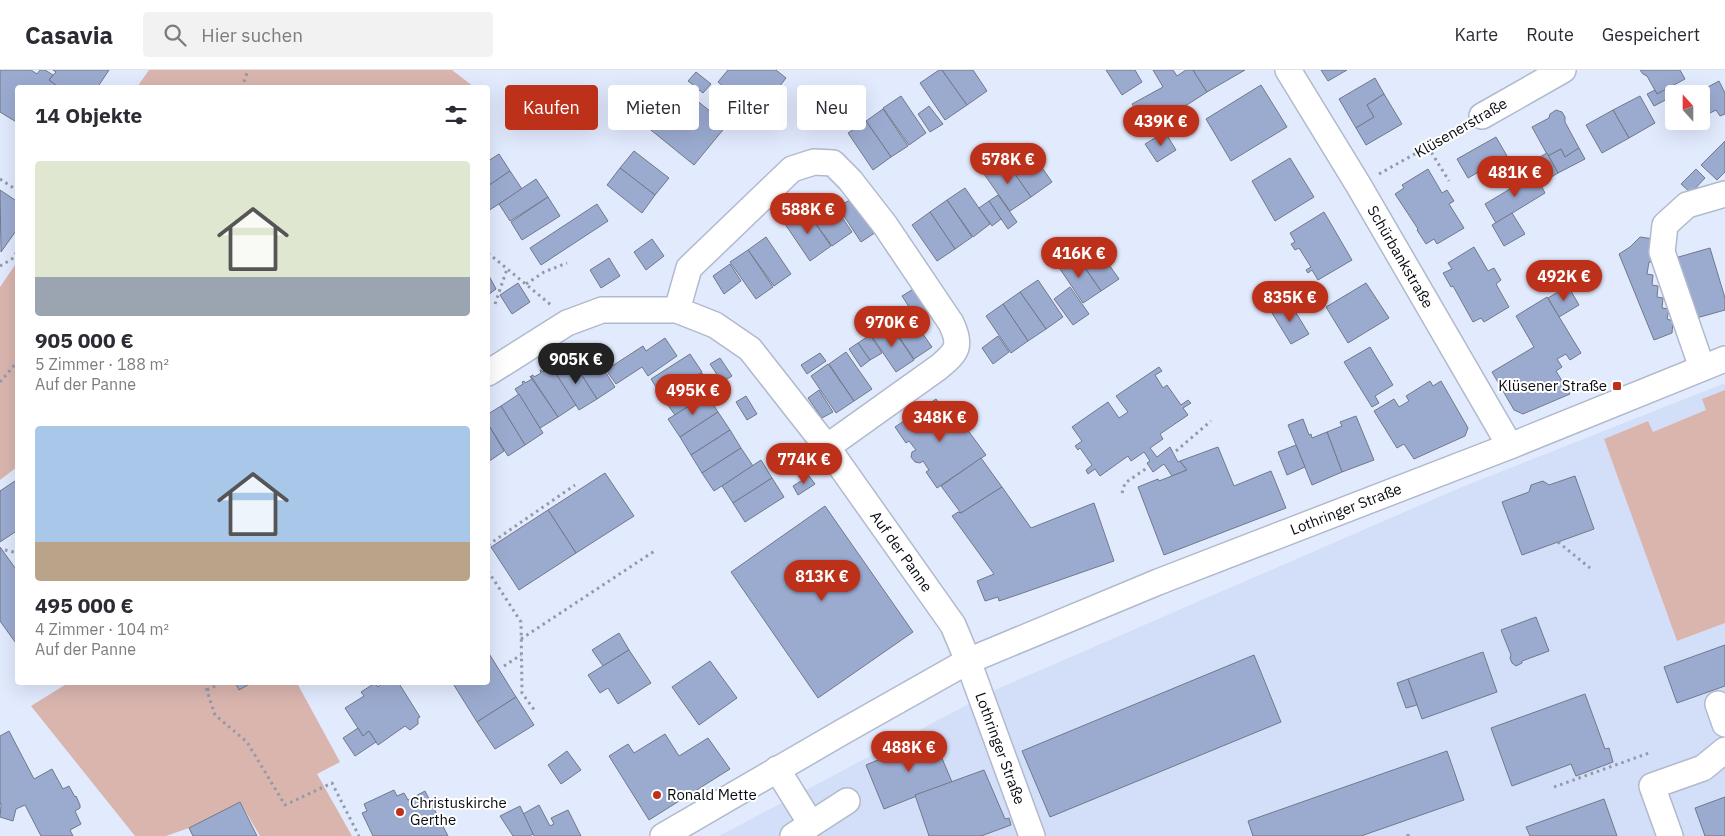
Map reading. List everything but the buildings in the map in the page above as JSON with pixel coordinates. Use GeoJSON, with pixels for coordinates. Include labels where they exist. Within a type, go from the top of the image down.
{"type":"FeatureCollection","features":[{"type":"Feature","properties":{"kind":"street","name":"Schürbankstraße"},"geometry":{"type":"LineString","coordinates":[[1288,70],[1359,186],[1510,446]]}},
{"type":"Feature","properties":{"kind":"street","name":"Klüsenerstraße"},"geometry":{"type":"LineString","coordinates":[[1482,116],[1563,70]]}},
{"type":"Feature","properties":{"kind":"street"},"geometry":{"type":"LineString","coordinates":[[677,310],[689,268],[792,169],[814,162],[833,164],[850,180],[885,225],[951,323],[956,333],[958,345],[954,354],[939,367],[827,447]]}},
{"type":"Feature","properties":{"kind":"street"},"geometry":{"type":"LineString","coordinates":[[1702,368],[1662,252],[1665,225],[1687,205],[1725,194]]}},
{"type":"Feature","properties":{"kind":"street","name":"Auf der Panne"},"geometry":{"type":"LineString","coordinates":[[490,372],[567,323],[602,310],[677,310],[715,325],[750,349],[827,447],[953,625],[968,662]]}},
{"type":"Feature","properties":{"kind":"street","name":"Lothringer Straße"},"geometry":{"type":"LineString","coordinates":[[663,836],[777,769],[968,662],[1158,582],[1510,446],[1725,359]]}},
{"type":"Feature","properties":{"kind":"street","name":"Lothringer Straße"},"geometry":{"type":"LineString","coordinates":[[968,662],[1032,836]]}},
{"type":"Feature","properties":{"kind":"street"},"geometry":{"type":"LineString","coordinates":[[1670,836],[1652,786],[1703,768],[1725,750]]}},
{"type":"Feature","properties":{"kind":"street"},"geometry":{"type":"LineString","coordinates":[[777,769],[802,830],[847,801]]}},
{"type":"Feature","properties":{"kind":"path"},"geometry":{"type":"LineString","coordinates":[[243,85],[248,70]]}},
{"type":"Feature","properties":{"kind":"path","name":"Klüsenerstraße"},"geometry":{"type":"LineString","coordinates":[[1359,186],[1482,116]]}},
{"type":"Feature","properties":{"kind":"path"},"geometry":{"type":"LineString","coordinates":[[1428,147],[1449,181]]}},
{"type":"Feature","properties":{"kind":"path"},"geometry":{"type":"LineString","coordinates":[[0,179],[15,189]]}},
{"type":"Feature","properties":{"kind":"path"},"geometry":{"type":"LineString","coordinates":[[0,266],[12,259],[15,254]]}},
{"type":"Feature","properties":{"kind":"path"},"geometry":{"type":"LineString","coordinates":[[490,255],[556,310],[567,323]]}},
{"type":"Feature","properties":{"kind":"path"},"geometry":{"type":"LineString","coordinates":[[526,284],[544,272],[567,263]]}},
{"type":"Feature","properties":{"kind":"path"},"geometry":{"type":"LineString","coordinates":[[495,304],[507,269]]}},
{"type":"Feature","properties":{"kind":"path"},"geometry":{"type":"LineString","coordinates":[[0,382],[15,364]]}},
{"type":"Feature","properties":{"kind":"path"},"geometry":{"type":"LineString","coordinates":[[1176,450],[1211,421]]}},
{"type":"Feature","properties":{"kind":"path"},"geometry":{"type":"LineString","coordinates":[[1122,493],[1125,483],[1148,468]]}},
{"type":"Feature","properties":{"kind":"path"},"geometry":{"type":"LineString","coordinates":[[490,544],[575,485]]}},
{"type":"Feature","properties":{"kind":"path"},"geometry":{"type":"LineString","coordinates":[[1558,542],[1590,568]]}},
{"type":"Feature","properties":{"kind":"path"},"geometry":{"type":"LineString","coordinates":[[6,550],[15,552]]}},
{"type":"Feature","properties":{"kind":"path"},"geometry":{"type":"LineString","coordinates":[[521,639],[656,550]]}},
{"type":"Feature","properties":{"kind":"path"},"geometry":{"type":"LineString","coordinates":[[490,574],[521,622],[522,693],[535,711]]}},
{"type":"Feature","properties":{"kind":"path"},"geometry":{"type":"LineString","coordinates":[[504,666],[521,654]]}},
{"type":"Feature","properties":{"kind":"path"},"geometry":{"type":"LineString","coordinates":[[205,685],[215,715],[247,742],[285,805],[332,783],[359,836]]}},
{"type":"Feature","properties":{"kind":"path"},"geometry":{"type":"LineString","coordinates":[[207,690],[217,685]]}},
{"type":"Feature","properties":{"kind":"path"},"geometry":{"type":"LineString","coordinates":[[1554,787],[1649,753]]}},
{"type":"Feature","properties":{"kind":"shaded area"},"geometry":{"type":"Polygon","coordinates":[[[149,70],[452,70],[471,85],[138,85],[149,70]]]}},
{"type":"Feature","properties":{"kind":"shaded area"},"geometry":{"type":"Polygon","coordinates":[[[15,265],[15,469],[0,480],[0,287],[15,265]]]}},
{"type":"Feature","properties":{"kind":"shaded area"},"geometry":{"type":"Polygon","coordinates":[[[1725,383],[1725,390],[1702,399],[1707,410],[1653,432],[1648,421],[1604,439],[1677,641],[1725,623],[1725,836],[719,836],[997,689],[1462,487],[1725,383]]]}},
{"type":"Feature","properties":{"kind":"shaded area"},"geometry":{"type":"Polygon","coordinates":[[[1725,390],[1725,623],[1677,641],[1604,439],[1648,421],[1653,432],[1706,410],[1702,399],[1725,390]]]}},
{"type":"Feature","properties":{"kind":"shaded area"},"geometry":{"type":"Polygon","coordinates":[[[65,685],[298,685],[340,762],[317,774],[352,836],[260,836],[240,802],[189,828],[166,836],[135,836],[31,706],[65,685]]]}},
{"type":"Feature","properties":{"kind":"place","name":"Klüsener Straße"},"geometry":{"type":"Point","coordinates":[1617,386]}},
{"type":"Feature","properties":{"kind":"place","name":"Ronald Mette"},"geometry":{"type":"Point","coordinates":[657,795]}},
{"type":"Feature","properties":{"kind":"place","name":"Christuskirche Gerthe"},"geometry":{"type":"Point","coordinates":[400,812]}}]}
